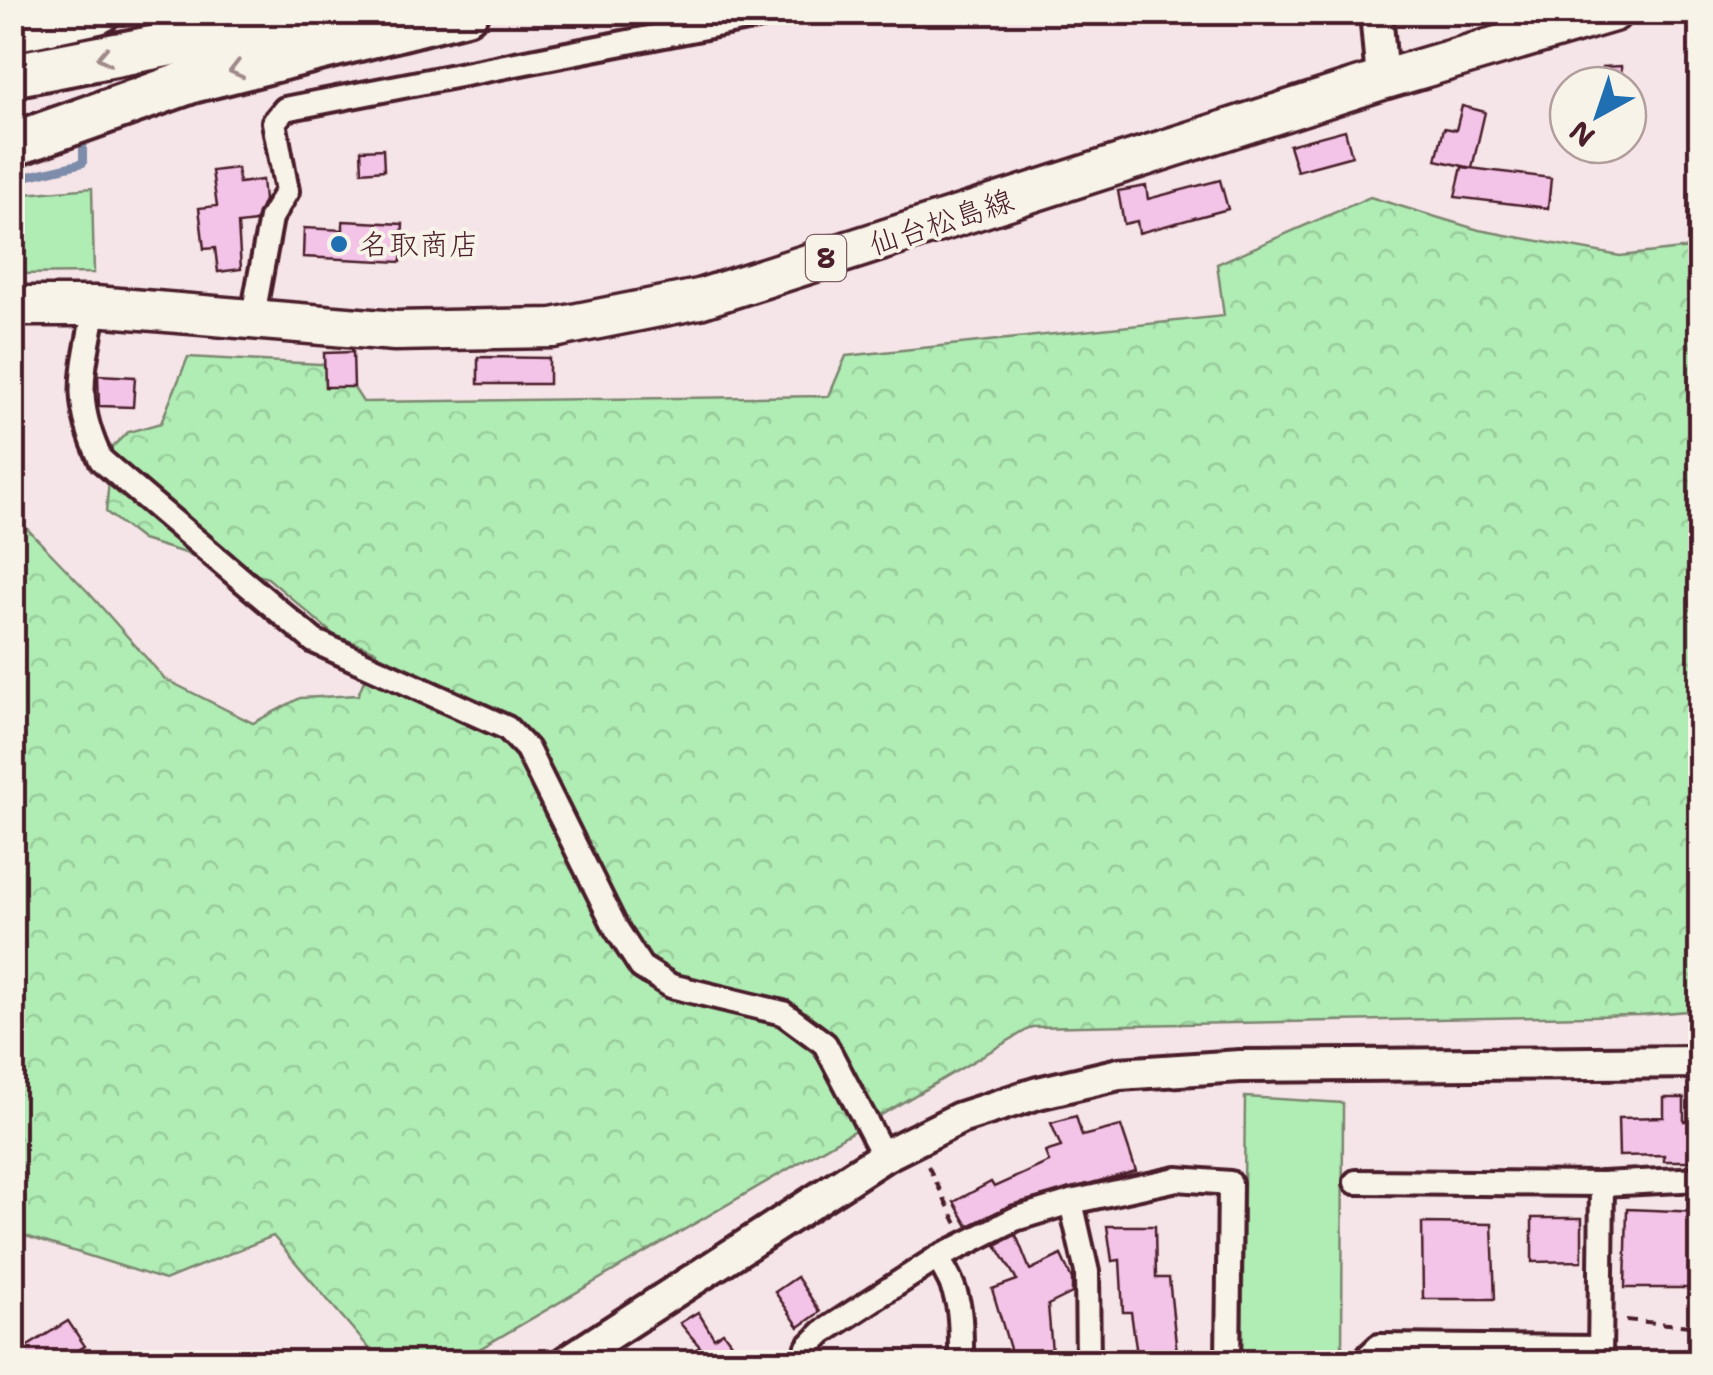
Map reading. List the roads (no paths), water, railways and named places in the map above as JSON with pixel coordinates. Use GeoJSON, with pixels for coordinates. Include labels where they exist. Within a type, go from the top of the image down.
{"type":"FeatureCollection","features":[{"type":"Feature","properties":{"kind":"highway"},"geometry":{"type":"LineString","coordinates":[[12,30],[98,12]]}},
{"type":"Feature","properties":{"kind":"highway"},"geometry":{"type":"LineString","coordinates":[[12,74],[337,12]]}},
{"type":"Feature","properties":{"kind":"highway"},"geometry":{"type":"LineString","coordinates":[[12,145],[192,81],[466,12]]}},
{"type":"Feature","properties":{"kind":"main road","name":"仙台松島線"},"geometry":{"type":"LineString","coordinates":[[12,306],[95,306],[395,332],[552,328],[698,299],[1382,80],[1613,12]]}},
{"type":"Feature","properties":{"kind":"street"},"geometry":{"type":"LineString","coordinates":[[252,321],[271,218],[287,190],[274,122],[285,110],[782,12]]}},
{"type":"Feature","properties":{"kind":"street"},"geometry":{"type":"LineString","coordinates":[[1376,12],[1382,80]]}},
{"type":"Feature","properties":{"kind":"street"},"geometry":{"type":"LineString","coordinates":[[286,78],[292,108]]}},
{"type":"Feature","properties":{"kind":"street"},"geometry":{"type":"LineString","coordinates":[[95,306],[80,396],[87,430],[101,460],[314,641],[508,728],[526,750],[616,928],[641,966],[671,986],[783,1014],[826,1044],[884,1156]]}},
{"type":"Feature","properties":{"kind":"street"},"geometry":{"type":"LineString","coordinates":[[570,1361],[884,1156],[960,1118],[1038,1093],[1119,1074],[1240,1066],[1700,1062]]}},
{"type":"Feature","properties":{"kind":"street"},"geometry":{"type":"LineString","coordinates":[[803,1362],[808,1348],[823,1332],[966,1242],[1015,1219],[1071,1202],[1177,1179],[1230,1183],[1228,1362]]}},
{"type":"Feature","properties":{"kind":"street"},"geometry":{"type":"LineString","coordinates":[[1356,1182],[1602,1184],[1700,1180]]}},
{"type":"Feature","properties":{"kind":"street"},"geometry":{"type":"LineString","coordinates":[[1362,1362],[1380,1346],[1600,1355],[1602,1184]]}},
{"type":"Feature","properties":{"kind":"street"},"geometry":{"type":"LineString","coordinates":[[1071,1202],[1087,1272],[1088,1362]]}},
{"type":"Feature","properties":{"kind":"street"},"geometry":{"type":"LineString","coordinates":[[938,1258],[954,1283],[961,1315],[961,1362]]}},
{"type":"Feature","properties":{"kind":"waterway"},"geometry":{"type":"LineString","coordinates":[[12,180],[83,163],[83,146]]}},
{"type":"Feature","properties":{"kind":"place","name":"名取商店"},"geometry":{"type":"Point","coordinates":[339,244]}}]}
